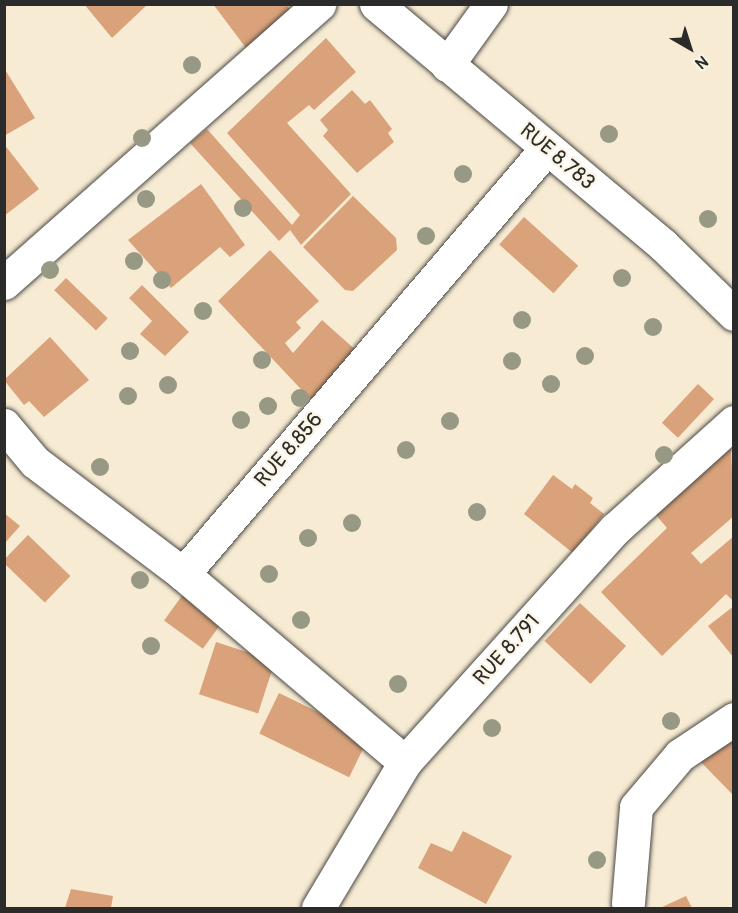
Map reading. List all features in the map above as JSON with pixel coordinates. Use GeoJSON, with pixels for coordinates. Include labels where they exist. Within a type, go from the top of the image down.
{"type":"FeatureCollection","features":[{"type":"Feature","properties":{"kind":"street"},"geometry":{"type":"LineString","coordinates":[[4,284],[319,4]]}},
{"type":"Feature","properties":{"kind":"street","name":"RUE 8.783"},"geometry":{"type":"LineString","coordinates":[[376,4],[663,246],[734,314]]}},
{"type":"Feature","properties":{"kind":"street"},"geometry":{"type":"LineString","coordinates":[[447,65],[491,4]]}},
{"type":"Feature","properties":{"kind":"street","name":"RUE 8.856"},"geometry":{"type":"LineString","coordinates":[[183,574],[546,149]]}},
{"type":"Feature","properties":{"kind":"street","name":"RUE 8.791"},"geometry":{"type":"LineString","coordinates":[[318,909],[405,762],[615,529],[734,422]]}},
{"type":"Feature","properties":{"kind":"street"},"geometry":{"type":"LineString","coordinates":[[4,425],[35,462],[183,574],[405,762]]}},
{"type":"Feature","properties":{"kind":"street"},"geometry":{"type":"LineString","coordinates":[[628,903],[636,807],[680,755],[734,718]]}},
{"type":"Feature","properties":{"kind":"building"},"geometry":{"type":"Polygon","coordinates":[[[84,4],[148,4],[112,38],[84,4]]]}},
{"type":"Feature","properties":{"kind":"building"},"geometry":{"type":"Polygon","coordinates":[[[213,4],[286,4],[294,15],[249,52],[213,4]]]}},
{"type":"Feature","properties":{"kind":"building"},"geometry":{"type":"Polygon","coordinates":[[[326,38],[356,72],[314,110],[309,105],[287,123],[351,194],[301,245],[290,230],[279,241],[190,143],[207,129],[292,225],[300,215],[227,133],[326,38]]]}},
{"type":"Feature","properties":{"kind":"building"},"geometry":{"type":"Polygon","coordinates":[[[4,68],[35,118],[4,136],[4,68]]]}},
{"type":"Feature","properties":{"kind":"building"},"geometry":{"type":"Polygon","coordinates":[[[352,90],[365,104],[370,100],[392,129],[388,133],[394,142],[357,173],[323,136],[328,130],[320,120],[352,90]]]}},
{"type":"Feature","properties":{"kind":"building"},"geometry":{"type":"Polygon","coordinates":[[[4,144],[39,189],[4,216],[4,144]]]}},
{"type":"Feature","properties":{"kind":"building"},"geometry":{"type":"Polygon","coordinates":[[[201,184],[245,245],[230,257],[220,247],[171,288],[128,240],[201,184]]]}},
{"type":"Feature","properties":{"kind":"building"},"geometry":{"type":"Polygon","coordinates":[[[353,196],[396,238],[397,250],[353,291],[345,290],[303,247],[353,196]]]}},
{"type":"Feature","properties":{"kind":"building"},"geometry":{"type":"Polygon","coordinates":[[[524,217],[578,266],[553,293],[499,244],[524,217]]]}},
{"type":"Feature","properties":{"kind":"building"},"geometry":{"type":"Polygon","coordinates":[[[270,250],[319,301],[296,322],[301,328],[285,343],[293,353],[322,320],[359,353],[314,403],[218,301],[270,250]]]}},
{"type":"Feature","properties":{"kind":"building"},"geometry":{"type":"Polygon","coordinates":[[[66,278],[108,318],[96,331],[54,290],[66,278]]]}},
{"type":"Feature","properties":{"kind":"building"},"geometry":{"type":"Polygon","coordinates":[[[142,285],[189,332],[165,356],[140,334],[152,321],[129,298],[142,285]]]}},
{"type":"Feature","properties":{"kind":"building"},"geometry":{"type":"Polygon","coordinates":[[[50,337],[89,380],[44,417],[29,401],[24,405],[4,380],[50,337]]]}},
{"type":"Feature","properties":{"kind":"building"},"geometry":{"type":"Polygon","coordinates":[[[698,384],[714,399],[678,438],[662,423],[698,384]]]}},
{"type":"Feature","properties":{"kind":"building"},"geometry":{"type":"Polygon","coordinates":[[[731,448],[734,516],[691,553],[701,564],[734,536],[734,602],[726,594],[662,656],[601,592],[667,528],[656,515],[731,448]]]}},
{"type":"Feature","properties":{"kind":"building"},"geometry":{"type":"Polygon","coordinates":[[[553,475],[572,489],[575,484],[593,498],[590,503],[604,514],[573,553],[524,514],[553,475]]]}},
{"type":"Feature","properties":{"kind":"building"},"geometry":{"type":"Polygon","coordinates":[[[4,513],[20,526],[4,544],[4,513]]]}},
{"type":"Feature","properties":{"kind":"building"},"geometry":{"type":"Polygon","coordinates":[[[28,535],[70,576],[45,603],[4,563],[4,560],[28,535]]]}},
{"type":"Feature","properties":{"kind":"building"},"geometry":{"type":"Polygon","coordinates":[[[184,593],[223,621],[203,649],[164,621],[184,593]]]}},
{"type":"Feature","properties":{"kind":"building"},"geometry":{"type":"Polygon","coordinates":[[[580,603],[626,646],[591,684],[545,641],[580,603]]]}},
{"type":"Feature","properties":{"kind":"building"},"geometry":{"type":"Polygon","coordinates":[[[734,606],[734,658],[708,626],[734,606]]]}},
{"type":"Feature","properties":{"kind":"building"},"geometry":{"type":"Polygon","coordinates":[[[216,642],[275,661],[258,713],[199,694],[216,642]]]}},
{"type":"Feature","properties":{"kind":"building"},"geometry":{"type":"Polygon","coordinates":[[[279,693],[369,737],[349,777],[259,733],[279,693]]]}},
{"type":"Feature","properties":{"kind":"building"},"geometry":{"type":"Polygon","coordinates":[[[724,734],[734,745],[734,796],[698,759],[724,734]]]}},
{"type":"Feature","properties":{"kind":"building"},"geometry":{"type":"Polygon","coordinates":[[[463,831],[512,856],[486,904],[418,868],[431,843],[452,852],[463,831]]]}},
{"type":"Feature","properties":{"kind":"building"},"geometry":{"type":"Polygon","coordinates":[[[71,889],[113,896],[111,908],[65,908],[71,889]]]}},
{"type":"Feature","properties":{"kind":"building"},"geometry":{"type":"Polygon","coordinates":[[[686,896],[692,908],[660,908],[686,896]]]}}]}
